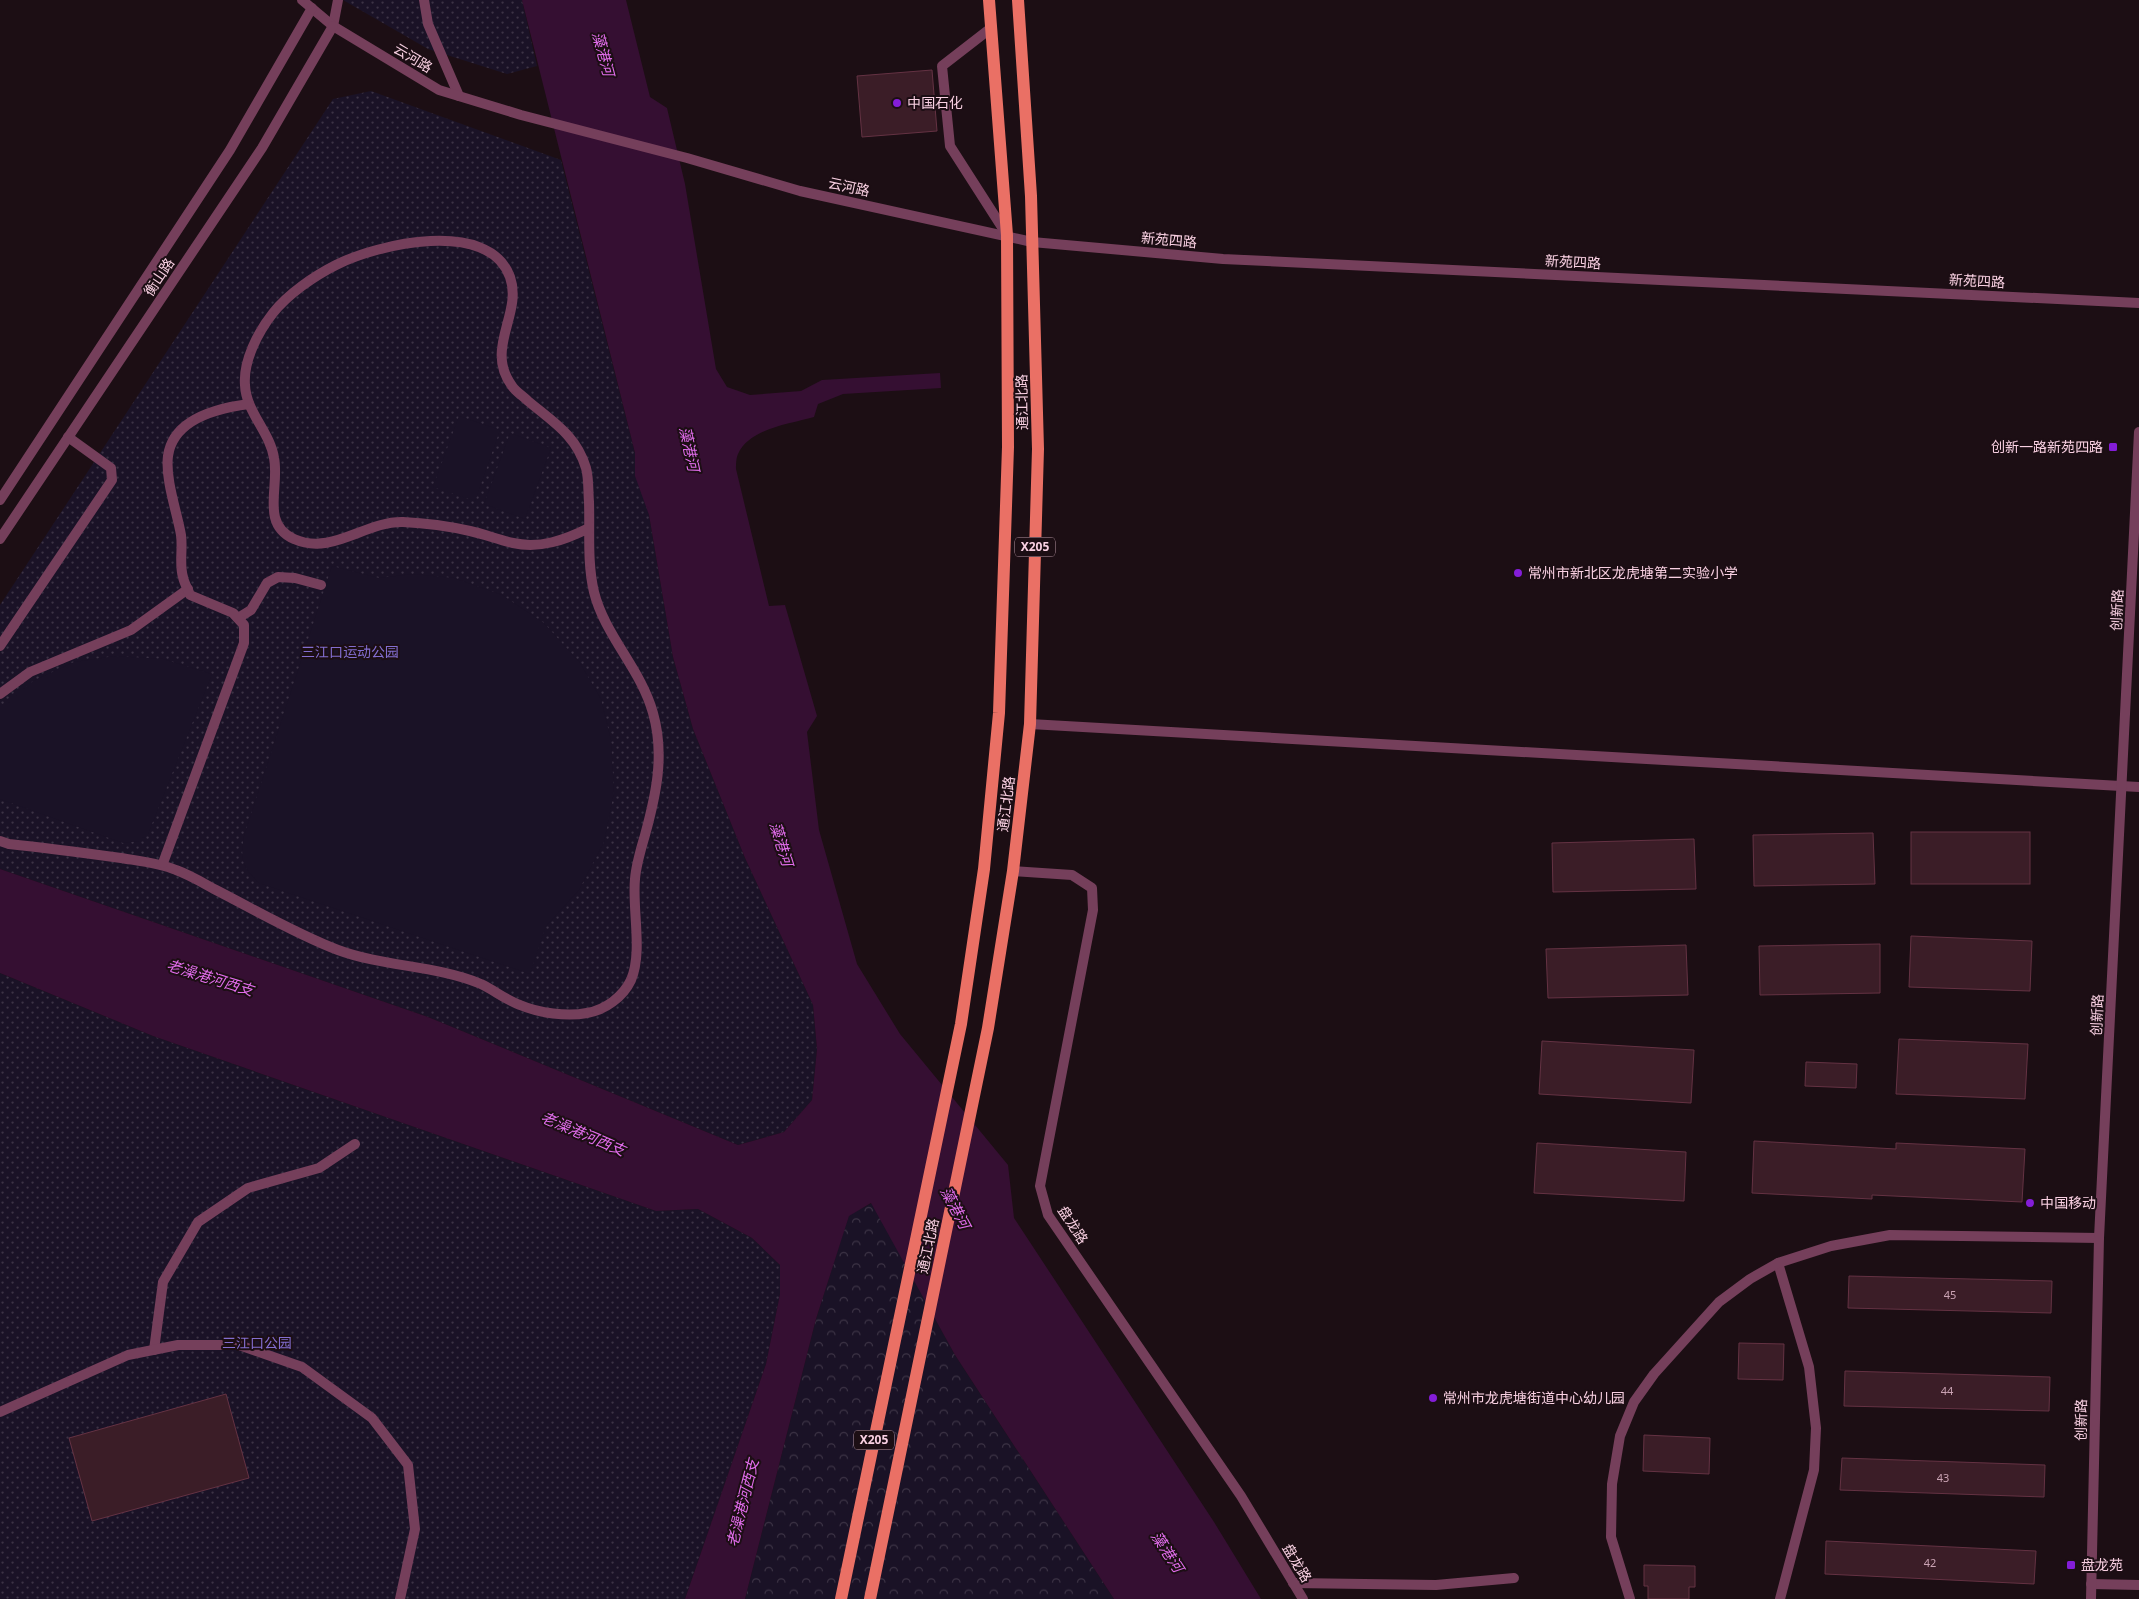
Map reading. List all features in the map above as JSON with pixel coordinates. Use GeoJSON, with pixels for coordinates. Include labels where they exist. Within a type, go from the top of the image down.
{"type":"FeatureCollection","features":[{"type":"Feature","properties":{"kind":"main road","name":"通江北路"},"geometry":{"type":"LineString","coordinates":[[841,1599],[961,1024],[984,869],[999,713],[1008,447],[1007,235],[989,0]]}},
{"type":"Feature","properties":{"kind":"main road","name":"通江北路"},"geometry":{"type":"LineString","coordinates":[[870,1599],[988,1028],[1012,871],[1030,724],[1038,449],[1032,242],[1018,0]]}},
{"type":"Feature","properties":{"kind":"street","name":"云河路"},"geometry":{"type":"LineString","coordinates":[[302,0],[334,26],[439,90],[521,115],[687,158],[800,191],[1007,235]]}},
{"type":"Feature","properties":{"kind":"street"},"geometry":{"type":"LineString","coordinates":[[334,26],[338,0]]}},
{"type":"Feature","properties":{"kind":"street"},"geometry":{"type":"LineString","coordinates":[[424,0],[428,24],[459,96]]}},
{"type":"Feature","properties":{"kind":"street","name":"衡山路"},"geometry":{"type":"LineString","coordinates":[[0,500],[230,150],[312,8]]}},
{"type":"Feature","properties":{"kind":"street","name":"衡山路"},"geometry":{"type":"LineString","coordinates":[[0,539],[262,148],[334,26]]}},
{"type":"Feature","properties":{"kind":"street"},"geometry":{"type":"LineString","coordinates":[[991,28],[942,66],[950,146],[1007,235]]}},
{"type":"Feature","properties":{"kind":"street","name":"新苑四路"},"geometry":{"type":"LineString","coordinates":[[1007,235],[1032,242],[1223,259],[2139,303]]}},
{"type":"Feature","properties":{"kind":"street"},"geometry":{"type":"LineString","coordinates":[[0,842],[70,850],[146,862],[177,870],[270,918],[338,950],[383,962],[439,970],[482,984],[522,1007],[559,1014],[588,1013],[613,1002],[630,981],[636,958],[634,878],[654,803],[660,756],[650,705],[638,674],[611,631],[595,597],[589,559],[589,528],[588,472],[576,447],[560,425],[533,406],[510,385],[500,356],[512,302],[510,278],[501,262],[479,246],[454,240],[384,247],[337,264],[302,287],[274,312],[257,339],[248,363],[244,385],[249,404],[266,432],[276,461],[273,512],[280,529],[295,540],[322,545],[393,522],[434,524],[473,532],[518,545],[548,544],[570,538],[589,528]]}},
{"type":"Feature","properties":{"kind":"street"},"geometry":{"type":"LineString","coordinates":[[163,863],[244,644],[244,625],[234,613],[190,595],[182,577],[181,536],[170,487],[168,456],[177,434],[196,417],[226,407],[249,404]]}},
{"type":"Feature","properties":{"kind":"street","name":"创新路"},"geometry":{"type":"LineString","coordinates":[[2091,1599],[2099,1238],[2123,787],[2139,432]]}},
{"type":"Feature","properties":{"kind":"street"},"geometry":{"type":"LineString","coordinates":[[0,646],[112,480],[111,468],[68,437]]}},
{"type":"Feature","properties":{"kind":"street"},"geometry":{"type":"LineString","coordinates":[[238,618],[251,610],[266,584],[278,577],[295,578],[321,585]]}},
{"type":"Feature","properties":{"kind":"street"},"geometry":{"type":"LineString","coordinates":[[0,694],[30,672],[131,630],[188,589]]}},
{"type":"Feature","properties":{"kind":"street"},"geometry":{"type":"LineString","coordinates":[[1030,724],[2139,787]]}},
{"type":"Feature","properties":{"kind":"street","name":"盘龙路"},"geometry":{"type":"LineString","coordinates":[[1012,871],[1072,875],[1092,888],[1093,910],[1040,1186],[1048,1215],[1241,1496],[1303,1599]]}},
{"type":"Feature","properties":{"kind":"street"},"geometry":{"type":"LineString","coordinates":[[154,1350],[163,1282],[198,1222],[248,1188],[319,1168],[355,1144]]}},
{"type":"Feature","properties":{"kind":"street"},"geometry":{"type":"LineString","coordinates":[[1630,1599],[1611,1537],[1612,1484],[1620,1436],[1634,1402],[1654,1374],[1719,1302],[1750,1278],[1778,1262],[1831,1246],[1890,1235],[2099,1238]]}},
{"type":"Feature","properties":{"kind":"street"},"geometry":{"type":"LineString","coordinates":[[1778,1262],[1809,1367],[1816,1428],[1814,1470],[1780,1599]]}},
{"type":"Feature","properties":{"kind":"street"},"geometry":{"type":"LineString","coordinates":[[0,1412],[128,1355],[178,1345],[239,1345],[302,1367],[372,1418],[408,1465],[415,1529],[400,1599]]}},
{"type":"Feature","properties":{"kind":"street"},"geometry":{"type":"LineString","coordinates":[[1293,1583],[1436,1585],[1514,1578]]}},
{"type":"Feature","properties":{"kind":"street"},"geometry":{"type":"LineString","coordinates":[[2091,1584],[2139,1585]]}},
{"type":"Feature","properties":{"kind":"green space"},"geometry":{"type":"Polygon","coordinates":[[[343,0],[522,0],[537,66],[507,74],[428,49],[343,0]]]}},
{"type":"Feature","properties":{"kind":"green space","name":"三江口运动公园"},"geometry":{"type":"Polygon","coordinates":[[[371,91],[561,160],[635,453],[649,515],[673,657],[693,729],[745,858],[813,1005],[817,1049],[812,1100],[784,1132],[738,1145],[428,1017],[0,869],[0,605],[333,99],[371,91]]]}},
{"type":"Feature","properties":{"kind":"green space"},"geometry":{"type":"Polygon","coordinates":[[[459,416],[500,430],[475,501],[433,487],[459,416]]]}},
{"type":"Feature","properties":{"kind":"green space"},"geometry":{"type":"Polygon","coordinates":[[[510,433],[551,448],[525,519],[484,504],[510,433]]]}},
{"type":"Feature","properties":{"kind":"green space"},"geometry":{"type":"Polygon","coordinates":[[[332,566],[379,578],[413,574],[454,578],[502,595],[544,623],[580,663],[601,699],[611,740],[614,792],[604,842],[579,890],[546,926],[530,974],[259,883],[246,867],[242,851],[244,836],[332,566]]]}},
{"type":"Feature","properties":{"kind":"green space"},"geometry":{"type":"Polygon","coordinates":[[[115,656],[163,659],[212,674],[148,834],[139,841],[123,843],[0,799],[0,710],[33,681],[74,662],[115,656]]]}},
{"type":"Feature","properties":{"kind":"green space","name":"三江口公园"},"geometry":{"type":"Polygon","coordinates":[[[0,973],[153,1036],[656,1211],[698,1209],[752,1238],[780,1265],[780,1294],[766,1364],[685,1599],[0,1599],[0,973]]]}},
{"type":"Feature","properties":{"kind":"green space"},"geometry":{"type":"Polygon","coordinates":[[[872,1203],[955,1355],[1114,1599],[745,1599],[816,1319],[849,1215],[872,1203]]]}},
{"type":"Feature","properties":{"kind":"water"},"geometry":{"type":"Polygon","coordinates":[[[522,0],[626,0],[650,97],[667,108],[685,184],[716,369],[727,387],[750,395],[801,391],[822,380],[940,373],[941,388],[843,394],[818,404],[814,417],[771,428],[761,433],[744,445],[737,457],[736,469],[769,606],[785,605],[817,716],[807,732],[819,830],[857,964],[900,1034],[1008,1165],[1014,1218],[1214,1522],[1261,1599],[1114,1599],[955,1355],[871,1203],[849,1216],[816,1319],[745,1599],[685,1599],[766,1364],[780,1294],[780,1265],[752,1238],[698,1209],[656,1211],[153,1036],[0,973],[0,869],[428,1017],[738,1145],[784,1132],[812,1100],[817,1049],[813,1005],[745,858],[693,729],[673,657],[649,515],[635,476],[635,453],[522,0]]]}},
{"type":"Feature","properties":{"kind":"building","name":"中国石化"},"geometry":{"type":"Polygon","coordinates":[[[932,70],[937,131],[862,137],[857,76],[932,70]]]}},
{"type":"Feature","properties":{"kind":"building"},"geometry":{"type":"Polygon","coordinates":[[[1911,832],[2030,832],[2030,884],[1911,884],[1911,832]]]}},
{"type":"Feature","properties":{"kind":"building"},"geometry":{"type":"Polygon","coordinates":[[[1873,833],[1875,884],[1754,886],[1753,835],[1873,833]]]}},
{"type":"Feature","properties":{"kind":"building"},"geometry":{"type":"Polygon","coordinates":[[[1694,839],[1696,889],[1553,892],[1552,843],[1694,839]]]}},
{"type":"Feature","properties":{"kind":"building"},"geometry":{"type":"Polygon","coordinates":[[[1911,936],[2032,941],[2030,991],[1909,987],[1911,936]]]}},
{"type":"Feature","properties":{"kind":"building"},"geometry":{"type":"Polygon","coordinates":[[[1880,944],[1880,993],[1760,995],[1759,946],[1880,944]]]}},
{"type":"Feature","properties":{"kind":"building"},"geometry":{"type":"Polygon","coordinates":[[[1686,945],[1688,995],[1548,998],[1546,949],[1686,945]]]}},
{"type":"Feature","properties":{"kind":"building"},"geometry":{"type":"Polygon","coordinates":[[[1899,1039],[2028,1044],[2025,1099],[1896,1094],[1899,1039]]]}},
{"type":"Feature","properties":{"kind":"building"},"geometry":{"type":"Polygon","coordinates":[[[1542,1041],[1694,1050],[1691,1103],[1539,1094],[1542,1041]]]}},
{"type":"Feature","properties":{"kind":"building"},"geometry":{"type":"Polygon","coordinates":[[[1806,1062],[1857,1064],[1856,1088],[1805,1086],[1806,1062]]]}},
{"type":"Feature","properties":{"kind":"building"},"geometry":{"type":"Polygon","coordinates":[[[1754,1141],[1896,1149],[1896,1143],[2025,1149],[2022,1202],[1872,1195],[1872,1199],[1752,1193],[1754,1141]]]}},
{"type":"Feature","properties":{"kind":"building"},"geometry":{"type":"Polygon","coordinates":[[[1537,1143],[1686,1152],[1684,1201],[1534,1193],[1537,1143]]]}},
{"type":"Feature","properties":{"kind":"building"},"geometry":{"type":"Polygon","coordinates":[[[1849,1276],[2052,1281],[2051,1313],[1848,1308],[1849,1276]]]}},
{"type":"Feature","properties":{"kind":"building"},"geometry":{"type":"Polygon","coordinates":[[[1739,1343],[1784,1344],[1783,1380],[1738,1379],[1739,1343]]]}},
{"type":"Feature","properties":{"kind":"building"},"geometry":{"type":"Polygon","coordinates":[[[1845,1371],[2050,1377],[2049,1411],[1844,1406],[1845,1371]]]}},
{"type":"Feature","properties":{"kind":"building"},"geometry":{"type":"Polygon","coordinates":[[[226,1394],[249,1478],[92,1521],[69,1438],[226,1394]]]}},
{"type":"Feature","properties":{"kind":"building"},"geometry":{"type":"Polygon","coordinates":[[[1644,1435],[1710,1438],[1709,1474],[1643,1471],[1644,1435]]]}},
{"type":"Feature","properties":{"kind":"building"},"geometry":{"type":"Polygon","coordinates":[[[1842,1458],[2045,1465],[2044,1497],[1840,1490],[1842,1458]]]}},
{"type":"Feature","properties":{"kind":"building"},"geometry":{"type":"Polygon","coordinates":[[[1826,1541],[2036,1551],[2034,1584],[1825,1574],[1826,1541]]]}},
{"type":"Feature","properties":{"kind":"building"},"geometry":{"type":"Polygon","coordinates":[[[1644,1565],[1695,1566],[1695,1587],[1689,1587],[1689,1599],[1648,1599],[1648,1586],[1644,1586],[1644,1565]]]}},
{"type":"Feature","properties":{"kind":"place","name":"中国石化"},"geometry":{"type":"Point","coordinates":[897,103]}},
{"type":"Feature","properties":{"kind":"place","name":"创新一路新苑四路"},"geometry":{"type":"Point","coordinates":[2113,447]}},
{"type":"Feature","properties":{"kind":"place","name":"常州市新北区龙虎塘第二实验小学"},"geometry":{"type":"Point","coordinates":[1518,573]}},
{"type":"Feature","properties":{"kind":"place","name":"中国移动"},"geometry":{"type":"Point","coordinates":[2030,1203]}},
{"type":"Feature","properties":{"kind":"place","name":"常州市龙虎塘街道中心幼儿园"},"geometry":{"type":"Point","coordinates":[1433,1398]}},
{"type":"Feature","properties":{"kind":"place","name":"盘龙苑"},"geometry":{"type":"Point","coordinates":[2071,1565]}},
{"type":"Feature","properties":{"kind":"water label","name":"藻港河"},"geometry":{"type":"Point","coordinates":[603,54]}},
{"type":"Feature","properties":{"kind":"water label","name":"藻港河"},"geometry":{"type":"Point","coordinates":[689,449]}},
{"type":"Feature","properties":{"kind":"water label","name":"藻港河"},"geometry":{"type":"Point","coordinates":[781,844]}},
{"type":"Feature","properties":{"kind":"water label","name":"老澡港河西支"},"geometry":{"type":"Point","coordinates":[210,978]}},
{"type":"Feature","properties":{"kind":"water label","name":"老澡港河西支"},"geometry":{"type":"Point","coordinates":[583,1134]}},
{"type":"Feature","properties":{"kind":"water label","name":"藻港河"},"geometry":{"type":"Point","coordinates":[955,1208]}},
{"type":"Feature","properties":{"kind":"water label","name":"老澡港河西支"},"geometry":{"type":"Point","coordinates":[743,1503]}},
{"type":"Feature","properties":{"kind":"water label","name":"藻港河"},"geometry":{"type":"Point","coordinates":[1167,1552]}}]}
